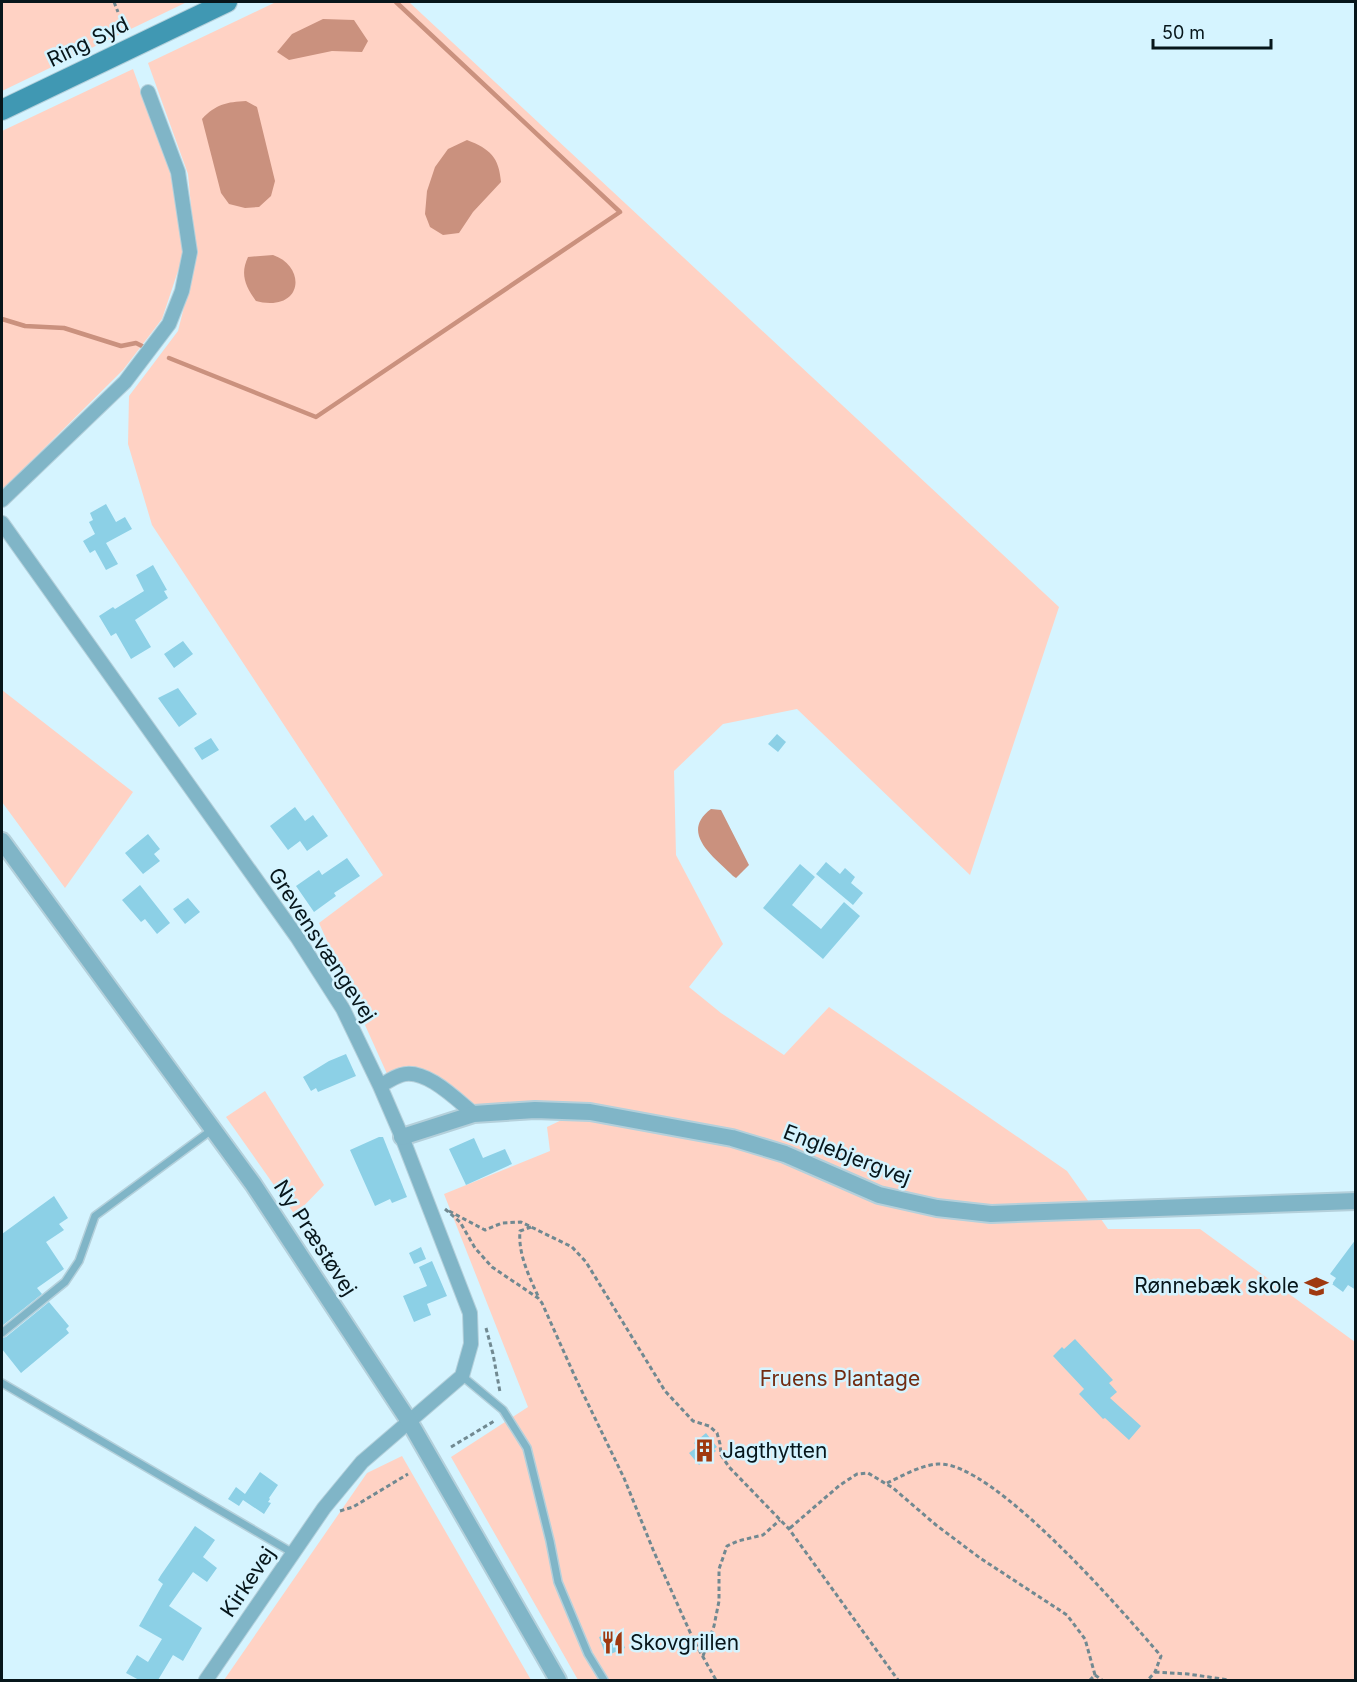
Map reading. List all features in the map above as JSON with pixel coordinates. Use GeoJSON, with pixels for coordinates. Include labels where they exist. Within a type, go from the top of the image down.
{"type":"FeatureCollection","features":[{"type":"Feature","properties":{"kind":"main road","name":"Ring Syd"},"geometry":{"type":"LineString","coordinates":[[2,110],[227,2]]}},
{"type":"Feature","properties":{"kind":"street"},"geometry":{"type":"LineString","coordinates":[[2,500],[125,382],[169,324],[182,291],[190,252],[178,172],[148,92]]}},
{"type":"Feature","properties":{"kind":"street","name":"Grevensvængevej"},"geometry":{"type":"LineString","coordinates":[[2,523],[297,937],[343,1009],[402,1137],[470,1313],[471,1344],[462,1376]]}},
{"type":"Feature","properties":{"kind":"street","name":"Ny Præstøvej"},"geometry":{"type":"LineString","coordinates":[[2,841],[253,1184],[409,1421],[558,1680]]}},
{"type":"Feature","properties":{"kind":"street"},"geometry":{"type":"LineString","coordinates":[[380,1086],[404,1074],[424,1076],[446,1090],[474,1114]]}},
{"type":"Feature","properties":{"kind":"street","name":"Englebjergvej"},"geometry":{"type":"LineString","coordinates":[[402,1137],[474,1114],[535,1110],[590,1112],[732,1138],[785,1154],[879,1195],[937,1208],[991,1214],[1356,1201]]}},
{"type":"Feature","properties":{"kind":"street"},"geometry":{"type":"LineString","coordinates":[[409,1421],[462,1376]]}},
{"type":"Feature","properties":{"kind":"street","name":"Kirkevej"},"geometry":{"type":"LineString","coordinates":[[206,1680],[324,1508],[362,1462],[409,1421]]}},
{"type":"Feature","properties":{"kind":"lane"},"geometry":{"type":"LineString","coordinates":[[2,1333],[64,1282],[79,1261],[95,1216],[213,1129]]}},
{"type":"Feature","properties":{"kind":"lane"},"geometry":{"type":"LineString","coordinates":[[462,1376],[503,1410],[527,1448],[558,1582],[588,1654],[604,1680]]}},
{"type":"Feature","properties":{"kind":"lane"},"geometry":{"type":"LineString","coordinates":[[2,1383],[293,1553]]}},
{"type":"Feature","properties":{"kind":"path"},"geometry":{"type":"LineString","coordinates":[[114,2],[118,12]]}},
{"type":"Feature","properties":{"kind":"path"},"geometry":{"type":"LineString","coordinates":[[538,1298],[492,1267],[475,1248],[460,1222],[442,1206],[485,1230],[501,1223],[521,1222],[572,1248],[586,1262],[665,1391],[693,1421],[709,1426],[717,1433],[721,1455],[741,1480],[789,1529],[898,1680]]}},
{"type":"Feature","properties":{"kind":"path"},"geometry":{"type":"LineString","coordinates":[[531,1227],[520,1231],[519,1240],[522,1256],[538,1298],[624,1478],[654,1552],[716,1680]]}},
{"type":"Feature","properties":{"kind":"path"},"geometry":{"type":"LineString","coordinates":[[887,1483],[939,1464],[963,1470],[997,1490],[1037,1523],[1161,1656],[1155,1672],[1148,1680]]}},
{"type":"Feature","properties":{"kind":"path"},"geometry":{"type":"LineString","coordinates":[[789,1529],[840,1485],[857,1474],[868,1473],[887,1483],[936,1525],[980,1558],[1067,1615],[1085,1639],[1095,1675],[1102,1680]]}},
{"type":"Feature","properties":{"kind":"path"},"geometry":{"type":"LineString","coordinates":[[324,1508],[338,1511],[353,1508],[408,1474]]}},
{"type":"Feature","properties":{"kind":"path"},"geometry":{"type":"LineString","coordinates":[[703,1656],[714,1626],[719,1601],[719,1569],[727,1546],[763,1534],[780,1520]]}},
{"type":"Feature","properties":{"kind":"path"},"geometry":{"type":"LineString","coordinates":[[1155,1672],[1229,1680]]}},
{"type":"Feature","properties":{"kind":"path"},"geometry":{"type":"LineString","coordinates":[[1089,1680],[1095,1675]]}},
{"type":"Feature","properties":{"kind":"green space"},"geometry":{"type":"Polygon","coordinates":[[[2,2],[187,2],[2,91],[2,2]]]}},
{"type":"Feature","properties":{"kind":"green space","name":"Fruens Plantage"},"geometry":{"type":"Polygon","coordinates":[[[276,2],[409,2],[1059,607],[970,875],[797,709],[723,724],[674,771],[676,855],[723,944],[689,987],[721,1013],[784,1055],[829,1007],[1067,1171],[1108,1229],[1200,1229],[1355,1342],[1355,1680],[578,1680],[451,1457],[528,1407],[444,1194],[550,1151],[547,1127],[595,1104],[541,1103],[478,1108],[430,1072],[405,1067],[388,1076],[319,923],[383,875],[152,525],[128,444],[129,396],[178,331],[196,259],[188,174],[148,63],[276,2]]]}},
{"type":"Feature","properties":{"kind":"green space"},"geometry":{"type":"Polygon","coordinates":[[[133,69],[170,172],[184,253],[162,319],[123,370],[2,490],[2,131],[133,69]]]}},
{"type":"Feature","properties":{"kind":"green space"},"geometry":{"type":"Polygon","coordinates":[[[2,690],[133,792],[65,888],[2,802],[2,690]]]}},
{"type":"Feature","properties":{"kind":"green space"},"geometry":{"type":"Polygon","coordinates":[[[265,1091],[324,1185],[295,1215],[226,1117],[265,1091]]]}},
{"type":"Feature","properties":{"kind":"green space"},"geometry":{"type":"Polygon","coordinates":[[[402,1456],[531,1680],[224,1680],[367,1473],[402,1456]]]}},
{"type":"Feature","properties":{"kind":"shaded area"},"geometry":{"type":"Polygon","coordinates":[[[323,19],[354,20],[368,41],[362,52],[332,51],[289,60],[277,52],[292,34],[323,19]]]}},
{"type":"Feature","properties":{"kind":"shaded area"},"geometry":{"type":"Polygon","coordinates":[[[246,101],[257,107],[275,181],[271,196],[259,207],[245,208],[229,204],[221,193],[202,119],[222,105],[246,101]]]}},
{"type":"Feature","properties":{"kind":"shaded area"},"geometry":{"type":"Polygon","coordinates":[[[467,140],[492,155],[498,166],[501,182],[473,212],[459,233],[443,235],[430,227],[425,214],[427,191],[435,167],[448,149],[467,140]]]}},
{"type":"Feature","properties":{"kind":"shaded area"},"geometry":{"type":"Polygon","coordinates":[[[273,255],[290,267],[296,283],[294,290],[289,297],[281,301],[270,303],[256,301],[245,280],[244,269],[248,257],[273,255]]]}},
{"type":"Feature","properties":{"kind":"shaded area"},"geometry":{"type":"Polygon","coordinates":[[[711,809],[721,810],[749,865],[736,878],[709,853],[699,836],[698,827],[702,818],[711,809]]]}},
{"type":"Feature","properties":{"kind":"building"},"geometry":{"type":"Polygon","coordinates":[[[106,504],[116,522],[125,517],[132,529],[106,543],[118,564],[106,570],[95,550],[90,553],[83,541],[95,534],[89,522],[93,520],[90,513],[106,504]]]}},
{"type":"Feature","properties":{"kind":"building"},"geometry":{"type":"Polygon","coordinates":[[[153,565],[167,590],[164,591],[168,598],[135,620],[151,647],[131,659],[116,633],[111,636],[99,616],[144,591],[136,575],[153,565]]]}},
{"type":"Feature","properties":{"kind":"building"},"geometry":{"type":"Polygon","coordinates":[[[183,641],[193,654],[174,668],[164,654],[183,641]]]}},
{"type":"Feature","properties":{"kind":"building"},"geometry":{"type":"Polygon","coordinates":[[[178,688],[197,714],[179,727],[158,698],[178,688]]]}},
{"type":"Feature","properties":{"kind":"building"},"geometry":{"type":"Polygon","coordinates":[[[777,734],[786,742],[778,752],[768,744],[777,734]]]}},
{"type":"Feature","properties":{"kind":"building"},"geometry":{"type":"Polygon","coordinates":[[[211,738],[219,750],[202,760],[194,748],[211,738]]]}},
{"type":"Feature","properties":{"kind":"building"},"geometry":{"type":"Polygon","coordinates":[[[295,807],[305,821],[313,815],[328,836],[307,851],[300,841],[288,850],[270,826],[295,807]]]}},
{"type":"Feature","properties":{"kind":"building"},"geometry":{"type":"Polygon","coordinates":[[[148,834],[160,849],[154,854],[160,861],[143,874],[125,853],[148,834]]]}},
{"type":"Feature","properties":{"kind":"building"},"geometry":{"type":"Polygon","coordinates":[[[347,858],[360,876],[334,893],[336,896],[314,912],[296,886],[319,870],[322,875],[347,858]]]}},
{"type":"Feature","properties":{"kind":"building"},"geometry":{"type":"Polygon","coordinates":[[[826,862],[840,874],[845,868],[855,877],[851,883],[863,893],[853,905],[816,874],[826,862]]]}},
{"type":"Feature","properties":{"kind":"building"},"geometry":{"type":"Polygon","coordinates":[[[800,864],[815,877],[792,905],[821,929],[844,902],[860,916],[823,959],[763,908],[800,864]]]}},
{"type":"Feature","properties":{"kind":"building"},"geometry":{"type":"Polygon","coordinates":[[[140,885],[170,923],[157,934],[145,919],[141,922],[122,900],[140,885]]]}},
{"type":"Feature","properties":{"kind":"building"},"geometry":{"type":"Polygon","coordinates":[[[188,898],[200,912],[185,924],[173,909],[188,898]]]}},
{"type":"Feature","properties":{"kind":"building"},"geometry":{"type":"Polygon","coordinates":[[[346,1054],[356,1076],[318,1092],[316,1088],[311,1091],[303,1077],[329,1061],[346,1054]]]}},
{"type":"Feature","properties":{"kind":"building"},"geometry":{"type":"Polygon","coordinates":[[[383,1137],[407,1197],[392,1203],[390,1199],[375,1206],[350,1150],[383,1137]]]}},
{"type":"Feature","properties":{"kind":"building"},"geometry":{"type":"Polygon","coordinates":[[[474,1138],[483,1158],[505,1149],[512,1164],[466,1185],[449,1149],[474,1138]]]}},
{"type":"Feature","properties":{"kind":"building"},"geometry":{"type":"Polygon","coordinates":[[[54,1196],[68,1218],[59,1224],[64,1230],[46,1242],[64,1269],[37,1288],[42,1294],[2,1326],[2,1234],[54,1196]]]}},
{"type":"Feature","properties":{"kind":"building"},"geometry":{"type":"Polygon","coordinates":[[[1356,1239],[1356,1290],[1348,1285],[1343,1292],[1332,1284],[1336,1278],[1330,1274],[1356,1239]]]}},
{"type":"Feature","properties":{"kind":"building"},"geometry":{"type":"Polygon","coordinates":[[[421,1247],[426,1259],[414,1264],[409,1253],[421,1247]]]}},
{"type":"Feature","properties":{"kind":"building"},"geometry":{"type":"Polygon","coordinates":[[[432,1261],[447,1296],[427,1304],[431,1315],[414,1322],[403,1296],[427,1286],[419,1267],[432,1261]]]}},
{"type":"Feature","properties":{"kind":"building"},"geometry":{"type":"Polygon","coordinates":[[[49,1302],[69,1326],[66,1329],[69,1333],[21,1373],[2,1349],[2,1338],[49,1302]]]}},
{"type":"Feature","properties":{"kind":"building"},"geometry":{"type":"Polygon","coordinates":[[[1075,1339],[1113,1380],[1109,1383],[1117,1392],[1110,1398],[1141,1426],[1129,1440],[1105,1418],[1103,1419],[1079,1394],[1084,1389],[1053,1356],[1075,1339]]]}},
{"type":"Feature","properties":{"kind":"building","name":"Jagthytten"},"geometry":{"type":"Polygon","coordinates":[[[706,1433],[717,1447],[714,1449],[716,1451],[699,1465],[689,1453],[697,1447],[694,1443],[706,1433]]]}},
{"type":"Feature","properties":{"kind":"building"},"geometry":{"type":"Polygon","coordinates":[[[260,1472],[278,1485],[269,1498],[268,1502],[271,1503],[264,1514],[243,1500],[239,1506],[228,1499],[236,1487],[245,1494],[260,1472]]]}},
{"type":"Feature","properties":{"kind":"building"},"geometry":{"type":"Polygon","coordinates":[[[195,1526],[215,1540],[203,1557],[217,1568],[207,1582],[193,1572],[169,1606],[202,1628],[183,1661],[173,1655],[158,1680],[139,1680],[126,1673],[137,1655],[148,1662],[162,1639],[139,1626],[163,1584],[158,1580],[195,1526]]]}},
{"type":"Feature","properties":{"kind":"building","name":"Skovgrillen"},"geometry":{"type":"Polygon","coordinates":[[[613,1632],[616,1639],[620,1636],[625,1648],[606,1656],[599,1637],[613,1632]]]}},
{"type":"Feature","properties":{"kind":"waterway"},"geometry":{"type":"LineString","coordinates":[[169,358],[316,417],[620,212],[396,2]]}},
{"type":"Feature","properties":{"kind":"waterway"},"geometry":{"type":"LineString","coordinates":[[2,319],[25,326],[64,328],[121,346],[136,343],[144,347]]}},
{"type":"Feature","properties":{"kind":"place","name":"Rønnebæk skole"},"geometry":{"type":"Point","coordinates":[1317,1286]}},
{"type":"Feature","properties":{"kind":"place","name":"Jagthytten"},"geometry":{"type":"Point","coordinates":[704,1451]}},
{"type":"Feature","properties":{"kind":"place","name":"Skovgrillen"},"geometry":{"type":"Point","coordinates":[612,1643]}}]}
